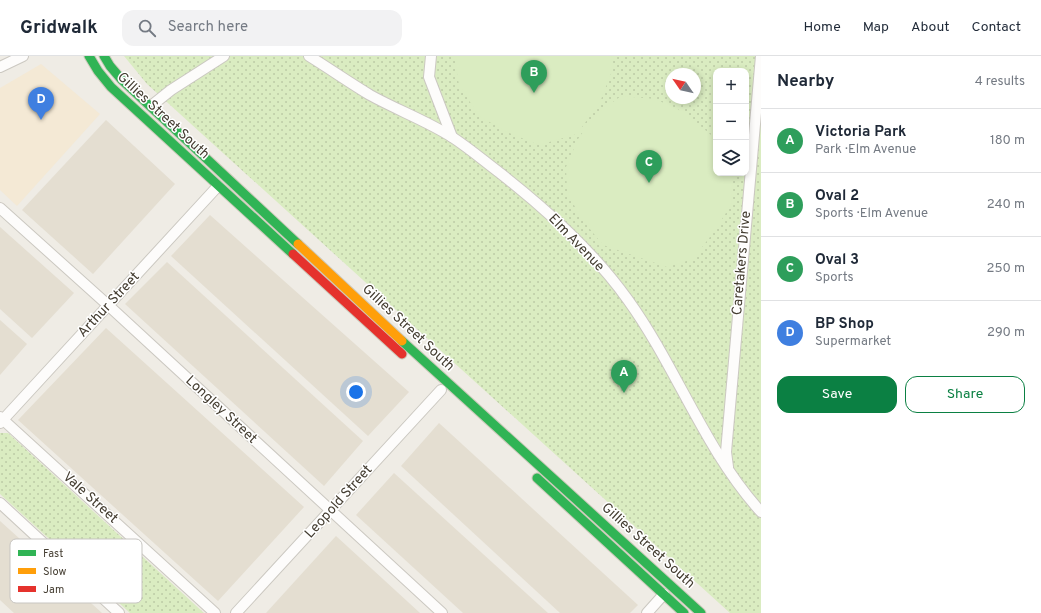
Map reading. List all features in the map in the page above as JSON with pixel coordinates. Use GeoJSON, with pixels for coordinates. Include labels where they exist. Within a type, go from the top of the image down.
{"type":"FeatureCollection","features":[{"type":"Feature","properties":{"kind":"main road","name":"Gillies Street South"},"geometry":{"type":"LineString","coordinates":[[88,56],[111,87],[407,359]]}},
{"type":"Feature","properties":{"kind":"main road","name":"Gillies Street South"},"geometry":{"type":"LineString","coordinates":[[104,56],[122,80],[226,177],[442,388],[672,586],[701,613]]}},
{"type":"Feature","properties":{"kind":"main road"},"geometry":{"type":"LineString","coordinates":[[218,186],[226,177]]}},
{"type":"Feature","properties":{"kind":"main road","name":"Gillies Street South"},"geometry":{"type":"LineString","coordinates":[[529,470],[664,594],[680,612]]}},
{"type":"Feature","properties":{"kind":"main road"},"geometry":{"type":"LineString","coordinates":[[664,594],[672,586]]}},
{"type":"Feature","properties":{"kind":"main road"},"geometry":{"type":"LineString","coordinates":[[680,612],[688,601]]}},
{"type":"Feature","properties":{"kind":"street"},"geometry":{"type":"LineString","coordinates":[[0,68],[22,56]]}},
{"type":"Feature","properties":{"kind":"street"},"geometry":{"type":"LineString","coordinates":[[151,106],[171,90],[224,56]]}},
{"type":"Feature","properties":{"kind":"street","name":"Elm Avenue"},"geometry":{"type":"LineString","coordinates":[[309,56],[370,95],[452,137],[534,201],[562,226],[603,269],[628,300],[645,326],[708,438],[729,471],[761,512]]}},
{"type":"Feature","properties":{"kind":"street"},"geometry":{"type":"LineString","coordinates":[[431,56],[429,77],[452,137]]}},
{"type":"Feature","properties":{"kind":"street","name":"Caretakers Drive"},"geometry":{"type":"LineString","coordinates":[[729,471],[726,462],[726,452],[761,56]]}},
{"type":"Feature","properties":{"kind":"street","name":"Arthur Street"},"geometry":{"type":"LineString","coordinates":[[1,420],[218,186]]}},
{"type":"Feature","properties":{"kind":"street","name":"Longley Street"},"geometry":{"type":"LineString","coordinates":[[0,208],[442,613]]}},
{"type":"Feature","properties":{"kind":"street","name":"Leopold Street"},"geometry":{"type":"LineString","coordinates":[[236,613],[442,388]]}},
{"type":"Feature","properties":{"kind":"street","name":"Vale Street"},"geometry":{"type":"LineString","coordinates":[[1,420],[133,539]]}},
{"type":"Feature","properties":{"kind":"street"},"geometry":{"type":"LineString","coordinates":[[0,503],[39,539]]}},
{"type":"Feature","properties":{"kind":"street","name":"Vale Street"},"geometry":{"type":"LineString","coordinates":[[142,547],[215,613]]}},
{"type":"Feature","properties":{"kind":"street"},"geometry":{"type":"LineString","coordinates":[[647,613],[664,594]]}},
{"type":"Feature","properties":{"kind":"street"},"geometry":{"type":"LineString","coordinates":[[108,603],[119,613]]}},
{"type":"Feature","properties":{"kind":"shaded area"},"geometry":{"type":"Polygon","coordinates":[[[41,64],[100,114],[17,206],[0,190],[0,88],[41,64]]]}},
{"type":"Feature","properties":{"kind":"shaded area"},"geometry":{"type":"Polygon","coordinates":[[[106,120],[175,184],[93,274],[22,210],[106,120]]]}},
{"type":"Feature","properties":{"kind":"shaded area"},"geometry":{"type":"Polygon","coordinates":[[[210,215],[409,392],[368,436],[171,256],[210,215]]]}},
{"type":"Feature","properties":{"kind":"shaded area"},"geometry":{"type":"Polygon","coordinates":[[[0,227],[74,293],[32,338],[0,309],[0,227]]]}},
{"type":"Feature","properties":{"kind":"shaded area"},"geometry":{"type":"Polygon","coordinates":[[[167,262],[363,441],[324,486],[125,304],[167,262]]]}},
{"type":"Feature","properties":{"kind":"shaded area"},"geometry":{"type":"Polygon","coordinates":[[[0,320],[27,344],[0,375],[0,320]]]}},
{"type":"Feature","properties":{"kind":"shaded area"},"geometry":{"type":"Polygon","coordinates":[[[106,328],[304,507],[218,601],[18,420],[106,328]]]}},
{"type":"Feature","properties":{"kind":"shaded area"},"geometry":{"type":"Polygon","coordinates":[[[439,423],[638,605],[630,613],[560,613],[401,466],[439,423]]]}},
{"type":"Feature","properties":{"kind":"shaded area"},"geometry":{"type":"Polygon","coordinates":[[[394,473],[548,613],[463,613],[356,515],[394,473]]]}},
{"type":"Feature","properties":{"kind":"shaded area"},"geometry":{"type":"Polygon","coordinates":[[[0,521],[20,539],[10,539],[10,603],[91,603],[102,613],[14,613],[0,600],[0,521]]]}},
{"type":"Feature","properties":{"kind":"shaded area"},"geometry":{"type":"Polygon","coordinates":[[[336,536],[420,613],[266,613],[336,536]]]}},
{"type":"Feature","properties":{"kind":"green space"},"geometry":{"type":"Polygon","coordinates":[[[124,56],[761,56],[761,613],[730,613],[147,84],[124,56]]]}},
{"type":"Feature","properties":{"kind":"green space"},"geometry":{"type":"Polygon","coordinates":[[[454,56],[611,56],[614,66],[600,102],[577,134],[539,145],[507,132],[479,116],[459,85],[454,56]]]}},
{"type":"Feature","properties":{"kind":"green space"},"geometry":{"type":"Polygon","coordinates":[[[621,96],[655,99],[684,112],[711,135],[713,139],[713,176],[733,176],[731,205],[713,233],[693,259],[667,267],[603,245],[580,217],[567,191],[566,167],[578,139],[594,116],[621,96]]]}},
{"type":"Feature","properties":{"kind":"green space"},"geometry":{"type":"Polygon","coordinates":[[[0,433],[8,433],[123,539],[49,539],[0,494],[0,433]]]}},
{"type":"Feature","properties":{"kind":"green space"},"geometry":{"type":"Polygon","coordinates":[[[142,556],[204,613],[130,613],[119,603],[142,603],[142,556]]]}},
{"type":"Feature","properties":{"kind":"traffic: fast"},"geometry":{"type":"LineString","coordinates":[[89,56],[98,71],[111,87],[293,254]]}},
{"type":"Feature","properties":{"kind":"traffic: fast"},"geometry":{"type":"LineString","coordinates":[[104,56],[122,80],[298,244]]}},
{"type":"Feature","properties":{"kind":"traffic: fast"},"geometry":{"type":"LineString","coordinates":[[402,341],[701,613]]}},
{"type":"Feature","properties":{"kind":"traffic: fast"},"geometry":{"type":"LineString","coordinates":[[537,478],[684,613]]}},
{"type":"Feature","properties":{"kind":"traffic: slow"},"geometry":{"type":"LineString","coordinates":[[298,244],[402,341]]}},
{"type":"Feature","properties":{"kind":"traffic: jam"},"geometry":{"type":"LineString","coordinates":[[293,254],[402,354]]}},
{"type":"Feature","properties":{"kind":"place","name":"Oval 2"},"geometry":{"type":"Point","coordinates":[534,93]}},
{"type":"Feature","properties":{"kind":"place","name":"BP Shop"},"geometry":{"type":"Point","coordinates":[41,120]}},
{"type":"Feature","properties":{"kind":"place","name":"Oval 3"},"geometry":{"type":"Point","coordinates":[649,183]}},
{"type":"Feature","properties":{"kind":"place","name":"Victoria Park"},"geometry":{"type":"Point","coordinates":[624,393]}}]}
